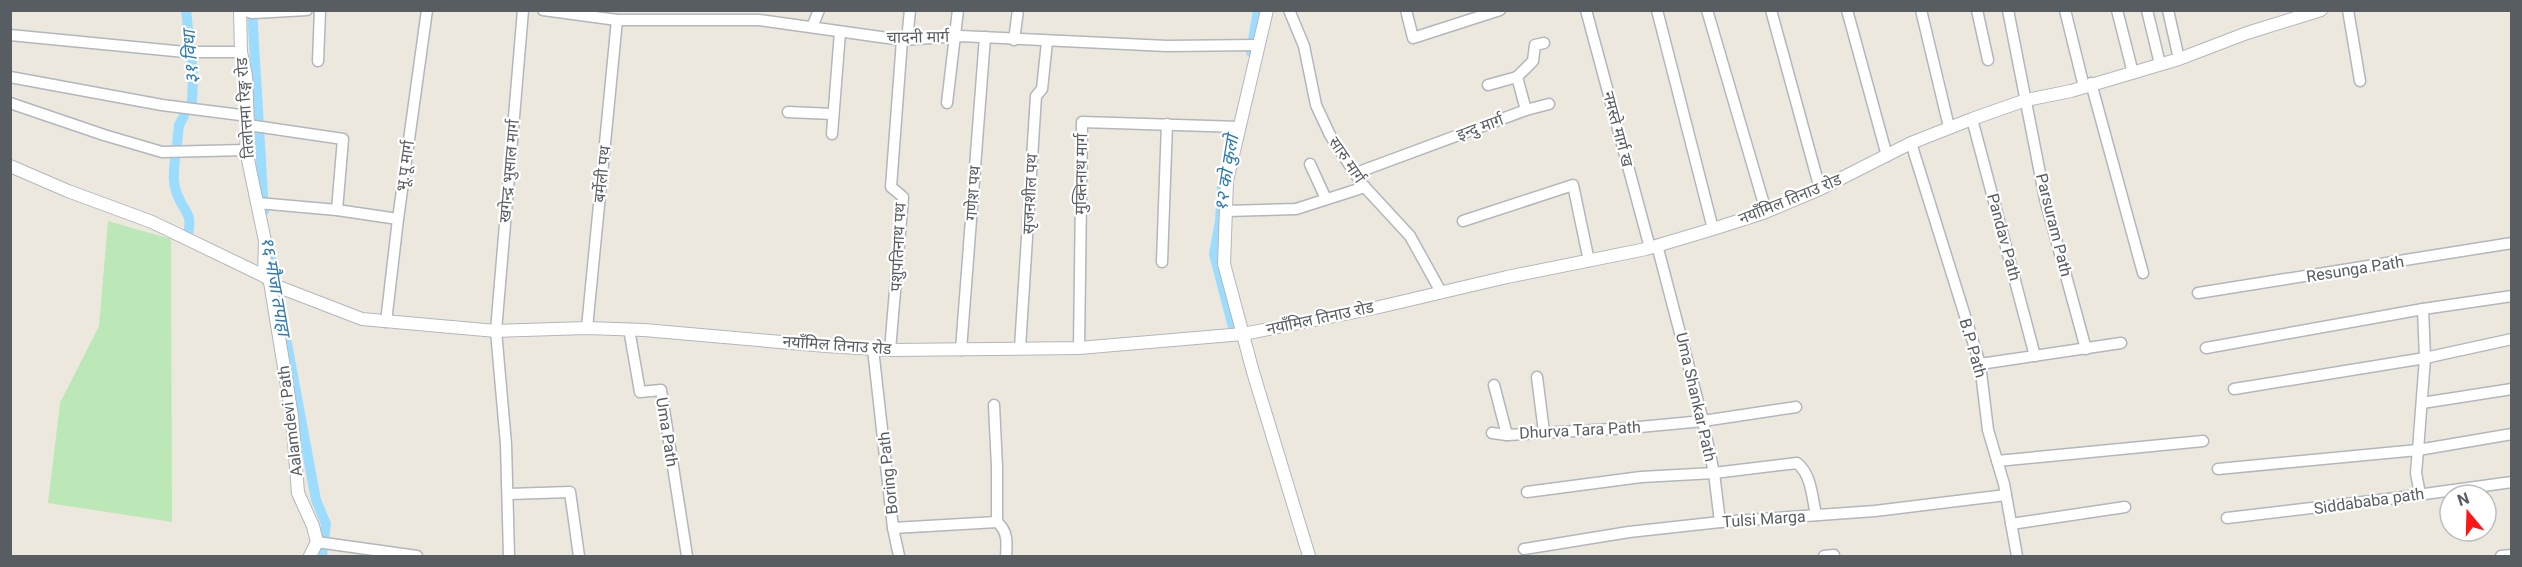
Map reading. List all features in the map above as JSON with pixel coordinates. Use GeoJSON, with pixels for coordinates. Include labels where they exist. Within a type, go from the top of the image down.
{"type":"FeatureCollection","features":[{"type":"Feature","properties":{"kind":"street"},"geometry":{"type":"LineString","coordinates":[[241,10],[252,13],[307,10]]}},
{"type":"Feature","properties":{"kind":"street","name":"तिलोत्तमा रिङ्ग रोड"},"geometry":{"type":"LineString","coordinates":[[241,10],[241,52],[246,76],[248,121],[246,150],[258,203],[271,282]]}},
{"type":"Feature","properties":{"kind":"street"},"geometry":{"type":"LineString","coordinates":[[318,60],[320,10]]}},
{"type":"Feature","properties":{"kind":"street","name":"भू.पू मार्ग"},"geometry":{"type":"LineString","coordinates":[[386,321],[427,10]]}},
{"type":"Feature","properties":{"kind":"street","name":"खगेन्द्र भुसाल मार्ग"},"geometry":{"type":"LineString","coordinates":[[509,556],[508,494],[496,331],[523,10]]}},
{"type":"Feature","properties":{"kind":"street","name":"चादनी मार्ग"},"geometry":{"type":"LineString","coordinates":[[543,10],[617,20],[759,20],[904,40],[985,37],[1047,42],[1167,46],[1255,45]]}},
{"type":"Feature","properties":{"kind":"street"},"geometry":{"type":"LineString","coordinates":[[812,27],[819,10]]}},
{"type":"Feature","properties":{"kind":"street"},"geometry":{"type":"LineString","coordinates":[[904,40],[910,10]]}},
{"type":"Feature","properties":{"kind":"street"},"geometry":{"type":"LineString","coordinates":[[947,102],[958,10]]}},
{"type":"Feature","properties":{"kind":"street"},"geometry":{"type":"LineString","coordinates":[[1014,40],[1018,10]]}},
{"type":"Feature","properties":{"kind":"street"},"geometry":{"type":"LineString","coordinates":[[1267,10],[1255,45],[1236,127],[1227,181],[1224,264],[1309,556]]}},
{"type":"Feature","properties":{"kind":"street","name":"सारु मार्ग"},"geometry":{"type":"LineString","coordinates":[[1289,10],[1304,46],[1316,105],[1330,135],[1365,187],[1410,236],[1441,292]]}},
{"type":"Feature","properties":{"kind":"street"},"geometry":{"type":"LineString","coordinates":[[1406,10],[1413,38],[1500,10]]}},
{"type":"Feature","properties":{"kind":"street","name":"नमस्ते मार्ग ख"},"geometry":{"type":"LineString","coordinates":[[1586,10],[1653,246]]}},
{"type":"Feature","properties":{"kind":"street"},"geometry":{"type":"LineString","coordinates":[[1657,10],[1713,229]]}},
{"type":"Feature","properties":{"kind":"street"},"geometry":{"type":"LineString","coordinates":[[1707,10],[1766,211]]}},
{"type":"Feature","properties":{"kind":"street"},"geometry":{"type":"LineString","coordinates":[[1771,10],[1820,189]]}},
{"type":"Feature","properties":{"kind":"street"},"geometry":{"type":"LineString","coordinates":[[1847,10],[1887,156]]}},
{"type":"Feature","properties":{"kind":"street"},"geometry":{"type":"LineString","coordinates":[[1922,10],[1949,127]]}},
{"type":"Feature","properties":{"kind":"street"},"geometry":{"type":"LineString","coordinates":[[1977,10],[1988,60]]}},
{"type":"Feature","properties":{"kind":"street","name":"Parsuram Path"},"geometry":{"type":"LineString","coordinates":[[2008,10],[2045,199],[2086,349]]}},
{"type":"Feature","properties":{"kind":"street"},"geometry":{"type":"LineString","coordinates":[[2065,10],[2143,273]]}},
{"type":"Feature","properties":{"kind":"street"},"geometry":{"type":"LineString","coordinates":[[2117,10],[2133,73]]}},
{"type":"Feature","properties":{"kind":"street"},"geometry":{"type":"LineString","coordinates":[[2147,10],[2160,64]]}},
{"type":"Feature","properties":{"kind":"street"},"geometry":{"type":"LineString","coordinates":[[2168,10],[2179,59]]}},
{"type":"Feature","properties":{"kind":"street","name":"नयाँमिल तिनाउ रोड"},"geometry":{"type":"LineString","coordinates":[[10,166],[68,191],[152,222],[271,282],[362,319],[496,331],[629,329],[890,350],[1079,348],[1243,334],[1653,246],[1766,211],[1820,189],[1911,143],[1949,127],[2026,100],[2179,59],[2247,33],[2321,10]]}},
{"type":"Feature","properties":{"kind":"street"},"geometry":{"type":"LineString","coordinates":[[2348,10],[2360,81]]}},
{"type":"Feature","properties":{"kind":"street","name":"बर्मेली पथ"},"geometry":{"type":"LineString","coordinates":[[587,328],[617,20]]}},
{"type":"Feature","properties":{"kind":"street"},"geometry":{"type":"LineString","coordinates":[[832,134],[840,32]]}},
{"type":"Feature","properties":{"kind":"street"},"geometry":{"type":"LineString","coordinates":[[10,35],[190,52],[241,52]]}},
{"type":"Feature","properties":{"kind":"street","name":"गणेश पथ"},"geometry":{"type":"LineString","coordinates":[[961,350],[985,37]]}},
{"type":"Feature","properties":{"kind":"street","name":"पशुपतिनाथ पथ"},"geometry":{"type":"LineString","coordinates":[[890,350],[903,197],[891,187],[904,40]]}},
{"type":"Feature","properties":{"kind":"street","name":"सृजनशील पथ"},"geometry":{"type":"LineString","coordinates":[[1020,348],[1036,96],[1042,89],[1047,42]]}},
{"type":"Feature","properties":{"kind":"street"},"geometry":{"type":"LineString","coordinates":[[1488,85],[1517,77],[1533,61],[1535,45],[1544,43]]}},
{"type":"Feature","properties":{"kind":"street"},"geometry":{"type":"LineString","coordinates":[[10,77],[248,121],[265,128],[344,139],[337,210]]}},
{"type":"Feature","properties":{"kind":"street"},"geometry":{"type":"LineString","coordinates":[[1517,77],[1526,110]]}},
{"type":"Feature","properties":{"kind":"street"},"geometry":{"type":"LineString","coordinates":[[10,103],[162,152],[246,150]]}},
{"type":"Feature","properties":{"kind":"street","name":"इन्दु मार्ग"},"geometry":{"type":"LineString","coordinates":[[1356,173],[1548,104]]}},
{"type":"Feature","properties":{"kind":"street"},"geometry":{"type":"LineString","coordinates":[[788,112],[833,114]]}},
{"type":"Feature","properties":{"kind":"street","name":"Pandav Path"},"geometry":{"type":"LineString","coordinates":[[1972,119],[2036,356]]}},
{"type":"Feature","properties":{"kind":"street","name":"मुक्तिनाथ मार्ग"},"geometry":{"type":"LineString","coordinates":[[1079,348],[1082,122],[1236,127]]}},
{"type":"Feature","properties":{"kind":"street"},"geometry":{"type":"LineString","coordinates":[[1162,262],[1167,124]]}},
{"type":"Feature","properties":{"kind":"street","name":"B.P Path"},"geometry":{"type":"LineString","coordinates":[[1911,143],[1980,364],[1988,430],[2006,495],[2017,556]]}},
{"type":"Feature","properties":{"kind":"street"},"geometry":{"type":"LineString","coordinates":[[1310,164],[1326,199]]}},
{"type":"Feature","properties":{"kind":"street"},"geometry":{"type":"LineString","coordinates":[[1463,221],[1573,185],[1589,261]]}},
{"type":"Feature","properties":{"kind":"street"},"geometry":{"type":"LineString","coordinates":[[1226,212],[1296,209],[1365,187]]}},
{"type":"Feature","properties":{"kind":"street"},"geometry":{"type":"LineString","coordinates":[[258,203],[337,210],[398,219]]}},
{"type":"Feature","properties":{"kind":"street","name":"Resunga Path"},"geometry":{"type":"LineString","coordinates":[[2198,293],[2511,243]]}},
{"type":"Feature","properties":{"kind":"street","name":"Uma Shankar Path"},"geometry":{"type":"LineString","coordinates":[[1527,492],[1641,477],[1714,473],[1703,421],[1653,246]]}},
{"type":"Feature","properties":{"kind":"street","name":"Aalamdevi Path"},"geometry":{"type":"LineString","coordinates":[[271,282],[292,416],[298,493],[313,526],[317,542]]}},
{"type":"Feature","properties":{"kind":"street"},"geometry":{"type":"LineString","coordinates":[[2206,348],[2423,309],[2511,296]]}},
{"type":"Feature","properties":{"kind":"street"},"geometry":{"type":"LineString","coordinates":[[2420,494],[2416,473],[2424,358],[2423,309]]}},
{"type":"Feature","properties":{"kind":"street","name":"Uma Path"},"geometry":{"type":"LineString","coordinates":[[629,329],[640,392],[661,390],[687,556]]}},
{"type":"Feature","properties":{"kind":"street"},"geometry":{"type":"LineString","coordinates":[[2234,389],[2424,358],[2511,339]]}},
{"type":"Feature","properties":{"kind":"street"},"geometry":{"type":"LineString","coordinates":[[1980,364],[2121,343]]}},
{"type":"Feature","properties":{"kind":"street","name":"Boring Path"},"geometry":{"type":"LineString","coordinates":[[873,349],[893,528],[997,522]]}},
{"type":"Feature","properties":{"kind":"street"},"geometry":{"type":"LineString","coordinates":[[1538,378],[1544,432]]}},
{"type":"Feature","properties":{"kind":"street","name":"Dhurva Tara Path"},"geometry":{"type":"LineString","coordinates":[[1494,385],[1507,435],[1703,421],[1796,407]]}},
{"type":"Feature","properties":{"kind":"street"},"geometry":{"type":"LineString","coordinates":[[2422,403],[2511,389]]}},
{"type":"Feature","properties":{"kind":"street"},"geometry":{"type":"LineString","coordinates":[[994,405],[998,467],[997,522],[1003,527],[1006,556]]}},
{"type":"Feature","properties":{"kind":"street"},"geometry":{"type":"LineString","coordinates":[[1492,433],[1507,435]]}},
{"type":"Feature","properties":{"kind":"street"},"geometry":{"type":"LineString","coordinates":[[2218,469],[2418,450],[2511,434]]}},
{"type":"Feature","properties":{"kind":"street"},"geometry":{"type":"LineString","coordinates":[[1997,461],[2203,441]]}},
{"type":"Feature","properties":{"kind":"street"},"geometry":{"type":"LineString","coordinates":[[1719,522],[1714,473],[1797,463],[1804,468],[1808,476],[1816,515]]}},
{"type":"Feature","properties":{"kind":"street","name":"Siddababa path"},"geometry":{"type":"LineString","coordinates":[[2227,518],[2511,482]]}},
{"type":"Feature","properties":{"kind":"street"},"geometry":{"type":"LineString","coordinates":[[508,494],[570,492],[579,556]]}},
{"type":"Feature","properties":{"kind":"street","name":"Tulsi Marga"},"geometry":{"type":"LineString","coordinates":[[1524,549],[1629,532],[1719,522],[1875,511],[2006,495]]}},
{"type":"Feature","properties":{"kind":"street"},"geometry":{"type":"LineString","coordinates":[[2011,524],[2125,507]]}},
{"type":"Feature","properties":{"kind":"street"},"geometry":{"type":"LineString","coordinates":[[893,528],[899,556]]}},
{"type":"Feature","properties":{"kind":"street"},"geometry":{"type":"LineString","coordinates":[[310,556],[317,542],[417,556]]}},
{"type":"Feature","properties":{"kind":"street"},"geometry":{"type":"LineString","coordinates":[[2501,556],[2511,555]]}},
{"type":"Feature","properties":{"kind":"green space"},"geometry":{"type":"Polygon","coordinates":[[[108,221],[171,239],[172,522],[48,503],[60,403],[99,326],[108,221]]]}},
{"type":"Feature","properties":{"kind":"waterway","name":"३१ विधा"},"geometry":{"type":"LineString","coordinates":[[186,10],[193,74],[192,105]]}},
{"type":"Feature","properties":{"kind":"waterway","name":"१६ मौजा तपाहा"},"geometry":{"type":"LineString","coordinates":[[252,10],[264,211]]}},
{"type":"Feature","properties":{"kind":"waterway","name":"१२ को कुलो"},"geometry":{"type":"LineString","coordinates":[[1251,52],[1258,10]]}},
{"type":"Feature","properties":{"kind":"waterway","name":"३१ विधा"},"geometry":{"type":"LineString","coordinates":[[177,143],[179,125],[184,116]]}},
{"type":"Feature","properties":{"kind":"waterway","name":"३१ विधा"},"geometry":{"type":"LineString","coordinates":[[175,159],[174,185],[189,217],[188,234]]}},
{"type":"Feature","properties":{"kind":"waterway","name":"१२ को कुलो"},"geometry":{"type":"LineString","coordinates":[[1222,187],[1220,221],[1214,254],[1235,335]]}},
{"type":"Feature","properties":{"kind":"waterway","name":"१६ मौजा तपाहा"},"geometry":{"type":"LineString","coordinates":[[268,241],[316,500],[326,524],[322,556]]}}]}
